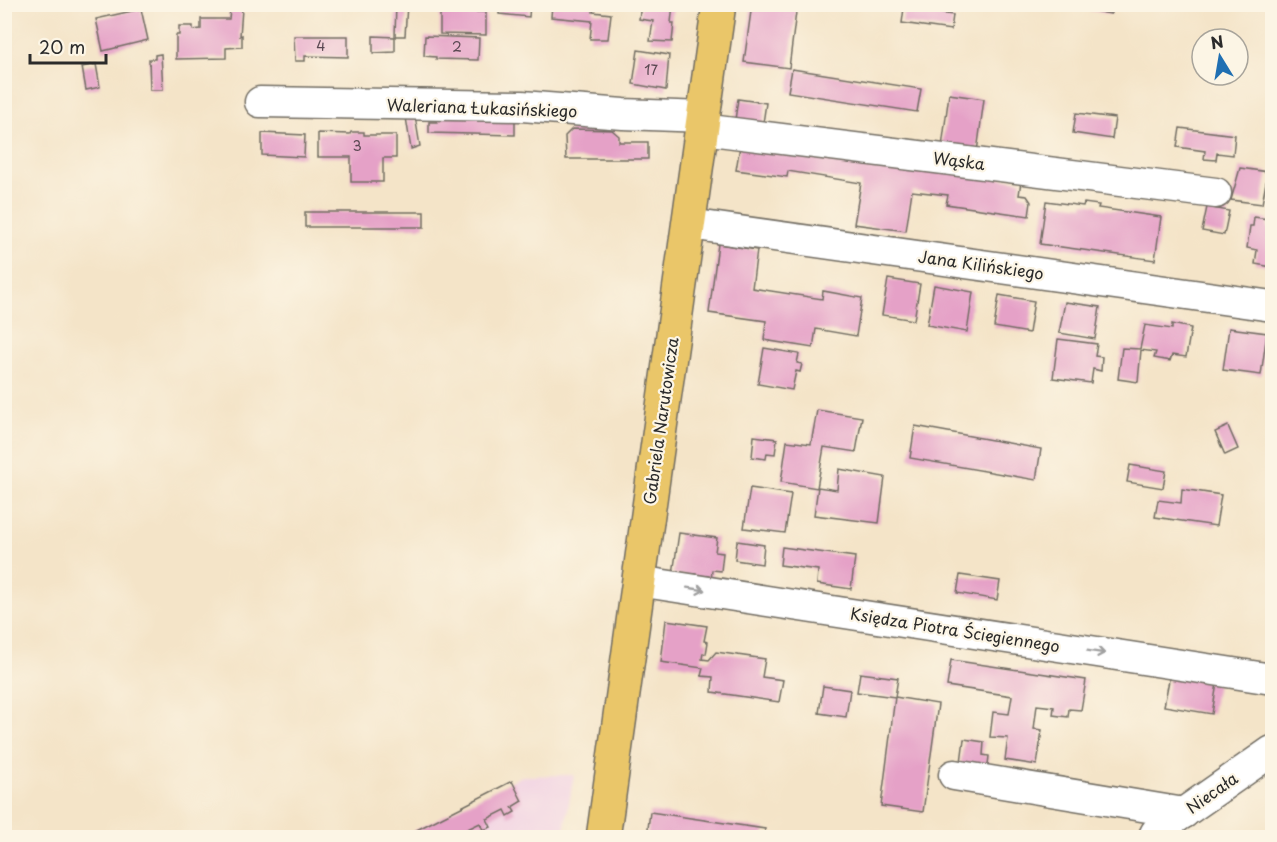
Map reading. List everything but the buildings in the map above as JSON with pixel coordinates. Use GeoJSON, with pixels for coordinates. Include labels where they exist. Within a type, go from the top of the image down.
{"type":"FeatureCollection","features":[{"type":"Feature","properties":{"kind":"main road","name":"Gabriela Narutowicza"},"geometry":{"type":"LineString","coordinates":[[603,837],[719,4]]}},
{"type":"Feature","properties":{"kind":"street","name":"Waleriana Łukasińskiego"},"geometry":{"type":"LineString","coordinates":[[260,102],[522,106],[703,123]]}},
{"type":"Feature","properties":{"kind":"street","name":"Wąska"},"geometry":{"type":"LineString","coordinates":[[703,123],[1216,194]]}},
{"type":"Feature","properties":{"kind":"street","name":"Jana Kilińskiego"},"geometry":{"type":"LineString","coordinates":[[689,224],[1272,306]]}},
{"type":"Feature","properties":{"kind":"street","name":"Księdza Piotra Ściegiennego"},"geometry":{"type":"LineString","coordinates":[[638,581],[1272,679]]}},
{"type":"Feature","properties":{"kind":"street","name":"Niecała"},"geometry":{"type":"LineString","coordinates":[[1153,837],[1156,832],[1272,751]]}},
{"type":"Feature","properties":{"kind":"street"},"geometry":{"type":"LineString","coordinates":[[954,775],[1184,813]]}},
{"type":"Feature","properties":{"kind":"shaded area"},"geometry":{"type":"Polygon","coordinates":[[[574,775],[563,837],[400,838],[522,776],[574,775]]]}}]}
